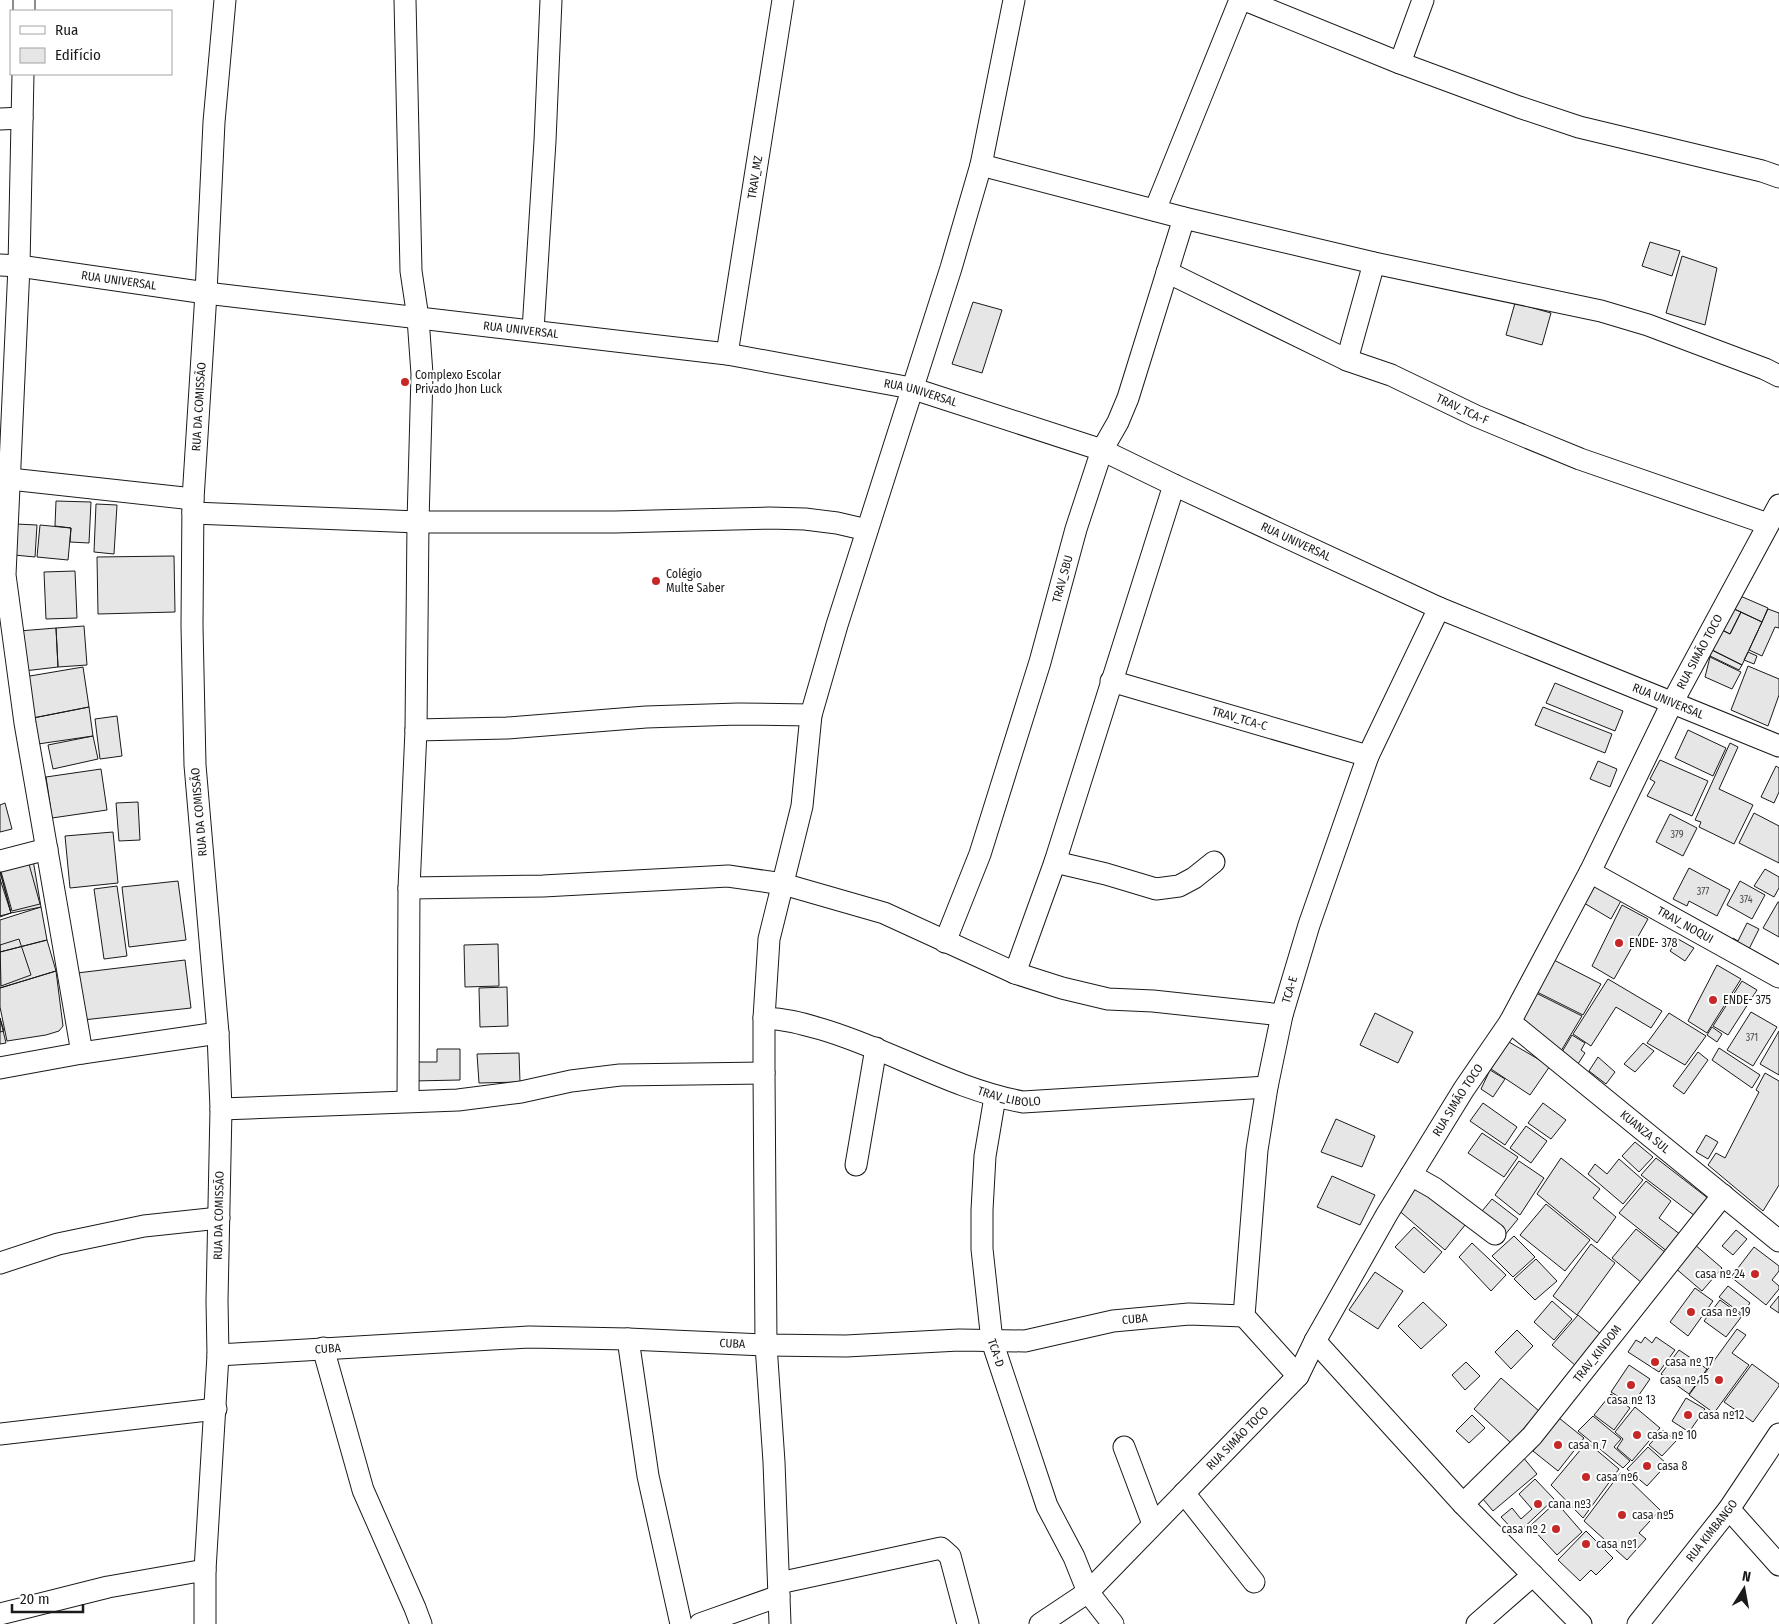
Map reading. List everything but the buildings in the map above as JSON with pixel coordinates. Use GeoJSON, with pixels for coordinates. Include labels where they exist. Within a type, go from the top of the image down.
{"type":"FeatureCollection","features":[{"type":"Feature","properties":{"kind":"street","name":"RUA DA COMISSÃO"},"geometry":{"type":"LineString","coordinates":[[205,1624],[205,1570],[218,1355],[221,1109],[218,1033],[195,765],[192,626],[193,506],[214,122],[225,0]]}},
{"type":"Feature","properties":{"kind":"street"},"geometry":{"type":"LineString","coordinates":[[405,0],[411,271],[418,318],[422,374],[418,522],[416,730],[410,888],[408,1101]]}},
{"type":"Feature","properties":{"kind":"street"},"geometry":{"type":"LineString","coordinates":[[533,330],[545,141],[551,0]]}},
{"type":"Feature","properties":{"kind":"street","name":"TRAV_MZ"},"geometry":{"type":"LineString","coordinates":[[728,354],[782,0]]}},
{"type":"Feature","properties":{"kind":"street"},"geometry":{"type":"LineString","coordinates":[[780,1624],[774,1462],[766,1345],[764,1018],[768,938],[802,806],[811,715],[911,388],[951,268],[981,165],[1014,0]]}},
{"type":"Feature","properties":{"kind":"street"},"geometry":{"type":"LineString","coordinates":[[1155,210],[1240,0]]}},
{"type":"Feature","properties":{"kind":"street"},"geometry":{"type":"LineString","coordinates":[[1245,0],[1400,63],[1579,127],[1779,176]]}},
{"type":"Feature","properties":{"kind":"street"},"geometry":{"type":"LineString","coordinates":[[1400,63],[1423,0]]}},
{"type":"Feature","properties":{"kind":"street"},"geometry":{"type":"LineString","coordinates":[[22,75],[22,118],[10,265],[7,471],[3,575],[25,722],[82,1053]]}},
{"type":"Feature","properties":{"kind":"street"},"geometry":{"type":"LineString","coordinates":[[0,119],[22,118]]}},
{"type":"Feature","properties":{"kind":"street"},"geometry":{"type":"LineString","coordinates":[[981,165],[1184,218],[1374,263],[1601,311],[1648,325],[1779,376]]}},
{"type":"Feature","properties":{"kind":"street","name":"TRAV_SBU"},"geometry":{"type":"LineString","coordinates":[[945,942],[980,854],[1040,662],[1076,529],[1102,450],[1118,422],[1128,398],[1184,218]]}},
{"type":"Feature","properties":{"kind":"street"},"geometry":{"type":"LineString","coordinates":[[1347,360],[1374,263]]}},
{"type":"Feature","properties":{"kind":"street","name":"RUA UNIVERSAL"},"geometry":{"type":"LineString","coordinates":[[10,265],[206,293],[728,354],[911,388],[1102,450],[1439,608],[1779,746]]}},
{"type":"Feature","properties":{"kind":"street","name":"TRAV_TCA-F"},"geometry":{"type":"LineString","coordinates":[[1167,272],[1347,360],[1391,375],[1476,416],[1580,459],[1768,524]]}},
{"type":"Feature","properties":{"kind":"street"},"geometry":{"type":"LineString","coordinates":[[7,471],[193,506],[418,522],[615,522],[769,518],[805,519],[837,523],[867,530]]}},
{"type":"Feature","properties":{"kind":"street"},"geometry":{"type":"LineString","coordinates":[[1015,973],[1055,862],[1174,485]]}},
{"type":"Feature","properties":{"kind":"street","name":"RUA SIMÃO TOCO"},"geometry":{"type":"LineString","coordinates":[[1040,1624],[1088,1592],[1298,1376],[1315,1341],[1411,1175],[1464,1089],[1510,1022],[1590,872],[1672,703],[1779,505]]}},
{"type":"Feature","properties":{"kind":"street","name":"TCA-E"},"geometry":{"type":"LineString","coordinates":[[1244,1316],[1257,1150],[1267,1086],[1282,1015],[1308,925],[1368,756],[1439,608]]}},
{"type":"Feature","properties":{"kind":"street","name":"TRAV_TCA-C"},"geometry":{"type":"LineString","coordinates":[[1111,681],[1368,756]]}},
{"type":"Feature","properties":{"kind":"street"},"geometry":{"type":"LineString","coordinates":[[416,730],[507,728],[646,716],[811,715]]}},
{"type":"Feature","properties":{"kind":"street"},"geometry":{"type":"LineString","coordinates":[[0,861],[47,849]]}},
{"type":"Feature","properties":{"kind":"street"},"geometry":{"type":"LineString","coordinates":[[1055,862],[1106,874],[1156,890],[1179,886],[1194,878],[1214,862]]}},
{"type":"Feature","properties":{"kind":"street","name":"TRAV_NOQUI"},"geometry":{"type":"LineString","coordinates":[[1590,872],[1779,977]]}},
{"type":"Feature","properties":{"kind":"street"},"geometry":{"type":"LineString","coordinates":[[410,888],[544,886],[728,876],[783,884],[884,913],[1015,973],[1062,988],[1108,999],[1153,1001],[1282,1015]]}},
{"type":"Feature","properties":{"kind":"street","name":"TRAV_LIBOLO"},"geometry":{"type":"LineString","coordinates":[[764,1018],[786,1019],[832,1032],[995,1096],[1023,1102],[1267,1086]]}},
{"type":"Feature","properties":{"kind":"street","name":"KUANZA SUL"},"geometry":{"type":"LineString","coordinates":[[1510,1022],[1779,1240]]}},
{"type":"Feature","properties":{"kind":"street"},"geometry":{"type":"LineString","coordinates":[[0,1068],[82,1053],[218,1033]]}},
{"type":"Feature","properties":{"kind":"street"},"geometry":{"type":"LineString","coordinates":[[856,1165],[876,1048]]}},
{"type":"Feature","properties":{"kind":"street"},"geometry":{"type":"LineString","coordinates":[[221,1109],[458,1100],[521,1092],[571,1081],[620,1075],[764,1073]]}},
{"type":"Feature","properties":{"kind":"street","name":"TCA-D"},"geometry":{"type":"LineString","coordinates":[[995,1096],[985,1156],[982,1210],[982,1249],[992,1341],[1047,1506],[1074,1557],[1088,1592],[1112,1624]]}},
{"type":"Feature","properties":{"kind":"street"},"geometry":{"type":"LineString","coordinates":[[1411,1175],[1440,1193],[1495,1234]]}},
{"type":"Feature","properties":{"kind":"street","name":"TRAV_KINDOM"},"geometry":{"type":"LineString","coordinates":[[1463,1504],[1532,1436],[1723,1195]]}},
{"type":"Feature","properties":{"kind":"street"},"geometry":{"type":"LineString","coordinates":[[0,1263],[58,1244],[144,1226],[219,1218]]}},
{"type":"Feature","properties":{"kind":"street","name":"CUBA"},"geometry":{"type":"LineString","coordinates":[[218,1355],[529,1337],[628,1338],[766,1345],[846,1346],[959,1340],[1025,1341],[1113,1321],[1189,1314],[1244,1316]]}},
{"type":"Feature","properties":{"kind":"street"},"geometry":{"type":"LineString","coordinates":[[1244,1316],[1298,1376]]}},
{"type":"Feature","properties":{"kind":"street"},"geometry":{"type":"LineString","coordinates":[[628,1338],[648,1476],[680,1624]]}},
{"type":"Feature","properties":{"kind":"street"},"geometry":{"type":"LineString","coordinates":[[1315,1341],[1463,1504],[1581,1624]]}},
{"type":"Feature","properties":{"kind":"street"},"geometry":{"type":"LineString","coordinates":[[323,1348],[363,1490],[416,1608],[421,1624]]}},
{"type":"Feature","properties":{"kind":"street"},"geometry":{"type":"LineString","coordinates":[[0,1434],[216,1409]]}},
{"type":"Feature","properties":{"kind":"street","name":"RUA KIMBANGO"},"geometry":{"type":"LineString","coordinates":[[1638,1624],[1729,1509],[1779,1434]]}},
{"type":"Feature","properties":{"kind":"street"},"geometry":{"type":"LineString","coordinates":[[1124,1446],[1154,1524]]}},
{"type":"Feature","properties":{"kind":"street"},"geometry":{"type":"LineString","coordinates":[[1184,1493],[1254,1582]]}},
{"type":"Feature","properties":{"kind":"street"},"geometry":{"type":"LineString","coordinates":[[1729,1509],[1779,1565]]}},
{"type":"Feature","properties":{"kind":"street"},"geometry":{"type":"LineString","coordinates":[[700,1624],[779,1590],[941,1548],[950,1556],[968,1624]]}},
{"type":"Feature","properties":{"kind":"street"},"geometry":{"type":"LineString","coordinates":[[0,1614],[108,1587],[205,1570]]}},
{"type":"Feature","properties":{"kind":"street"},"geometry":{"type":"LineString","coordinates":[[1476,1624],[1533,1575]]}},
{"type":"Feature","properties":{"kind":"place","name":"Complexo Escolar Privado Jhon Luck"},"geometry":{"type":"Point","coordinates":[405,382]}},
{"type":"Feature","properties":{"kind":"place","name":"Colégio Multe Saber"},"geometry":{"type":"Point","coordinates":[656,581]}},
{"type":"Feature","properties":{"kind":"place","name":"ENDE- 378"},"geometry":{"type":"Point","coordinates":[1619,943]}},
{"type":"Feature","properties":{"kind":"place","name":"ENDE- 375"},"geometry":{"type":"Point","coordinates":[1713,1000]}},
{"type":"Feature","properties":{"kind":"place","name":"casa nº 24"},"geometry":{"type":"Point","coordinates":[1755,1274]}},
{"type":"Feature","properties":{"kind":"place","name":"casa nº 19"},"geometry":{"type":"Point","coordinates":[1691,1312]}},
{"type":"Feature","properties":{"kind":"place","name":"casa nº 17"},"geometry":{"type":"Point","coordinates":[1655,1362]}},
{"type":"Feature","properties":{"kind":"place","name":"casa nº 15"},"geometry":{"type":"Point","coordinates":[1719,1380]}},
{"type":"Feature","properties":{"kind":"place","name":"casa nº 13"},"geometry":{"type":"Point","coordinates":[1631,1385]}},
{"type":"Feature","properties":{"kind":"place","name":"casa nº12"},"geometry":{"type":"Point","coordinates":[1688,1415]}},
{"type":"Feature","properties":{"kind":"place","name":"casa nº 10"},"geometry":{"type":"Point","coordinates":[1637,1435]}},
{"type":"Feature","properties":{"kind":"place","name":"casa n 7"},"geometry":{"type":"Point","coordinates":[1558,1445]}},
{"type":"Feature","properties":{"kind":"place","name":"casa 8"},"geometry":{"type":"Point","coordinates":[1647,1466]}},
{"type":"Feature","properties":{"kind":"place","name":"casa nº6"},"geometry":{"type":"Point","coordinates":[1586,1477]}},
{"type":"Feature","properties":{"kind":"place","name":"cana nº3"},"geometry":{"type":"Point","coordinates":[1538,1504]}},
{"type":"Feature","properties":{"kind":"place","name":"casa nº5"},"geometry":{"type":"Point","coordinates":[1622,1515]}},
{"type":"Feature","properties":{"kind":"place","name":"casa nº 2"},"geometry":{"type":"Point","coordinates":[1556,1529]}},
{"type":"Feature","properties":{"kind":"place","name":"casa nº1"},"geometry":{"type":"Point","coordinates":[1586,1544]}}]}
